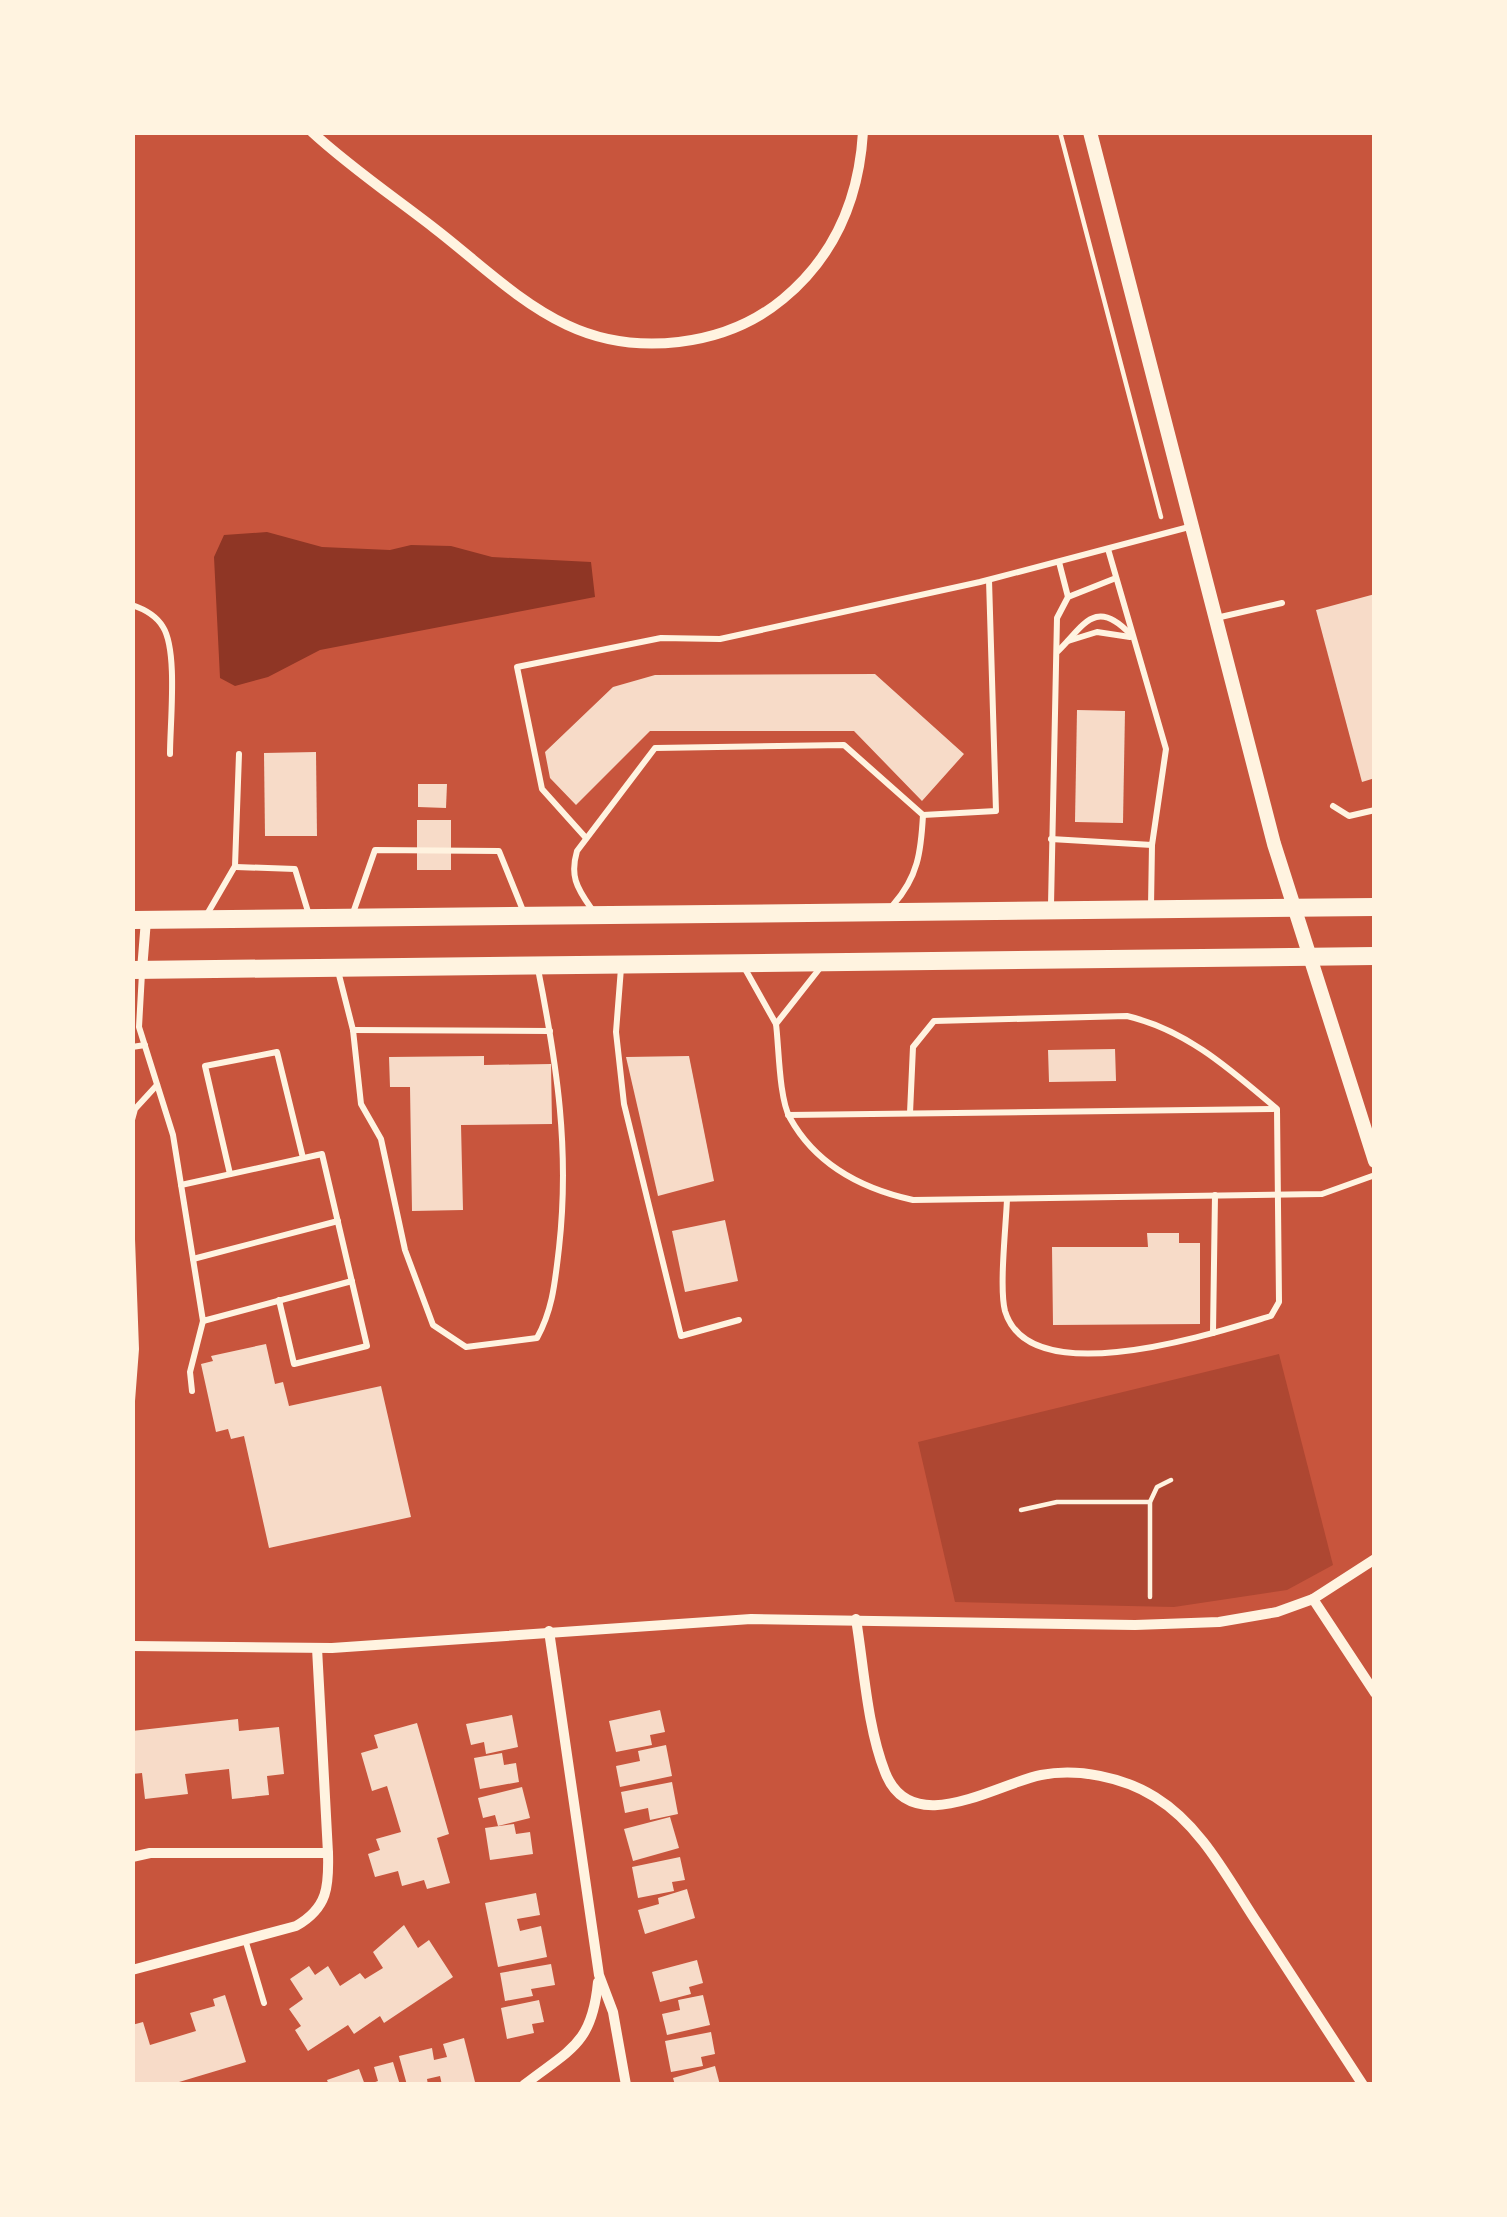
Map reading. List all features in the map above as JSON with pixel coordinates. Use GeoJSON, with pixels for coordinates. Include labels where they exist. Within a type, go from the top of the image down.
{"type":"FeatureCollection","features":[{"type":"Feature","properties":{"kind":"highway"},"geometry":{"type":"LineString","coordinates":[[139,920],[1375,908]]}},
{"type":"Feature","properties":{"kind":"highway"},"geometry":{"type":"LineString","coordinates":[[137,970],[1375,956]]}},
{"type":"Feature","properties":{"kind":"street"},"geometry":{"type":"LineString","coordinates":[[313,132],[537,308],[600,337],[672,343],[708,337],[746,323],[802,283],[842,226],[857,180],[863,132]]}},
{"type":"Feature","properties":{"kind":"street"},"geometry":{"type":"LineString","coordinates":[[1090,132],[1274,844],[1373,1151]]}},
{"type":"Feature","properties":{"kind":"street"},"geometry":{"type":"LineString","coordinates":[[137,970],[139,920]]}},
{"type":"Feature","properties":{"kind":"street"},"geometry":{"type":"LineString","coordinates":[[132,1646],[317,1648],[752,1619],[1219,1622],[1276,1612],[1313,1599],[1375,1558]]}},
{"type":"Feature","properties":{"kind":"street"},"geometry":{"type":"LineString","coordinates":[[1313,1599],[1375,1694]]}},
{"type":"Feature","properties":{"kind":"street"},"geometry":{"type":"LineString","coordinates":[[856,1619],[884,1768],[902,1794],[936,1806],[954,1804],[1040,1775],[1066,1773],[1123,1781],[1152,1794],[1200,1836],[1363,2085]]}},
{"type":"Feature","properties":{"kind":"street"},"geometry":{"type":"LineString","coordinates":[[524,2085],[589,2029],[597,2007],[599,1975],[549,1631]]}},
{"type":"Feature","properties":{"kind":"street"},"geometry":{"type":"LineString","coordinates":[[132,1970],[296,1926],[323,1904],[329,1887],[317,1648]]}},
{"type":"Feature","properties":{"kind":"street"},"geometry":{"type":"LineString","coordinates":[[133,1853],[328,1852]]}},
{"type":"Feature","properties":{"kind":"street"},"geometry":{"type":"LineString","coordinates":[[599,1975],[614,2012],[626,2085]]}},
{"type":"Feature","properties":{"kind":"lane"},"geometry":{"type":"LineString","coordinates":[[586,838],[542,789],[518,667],[661,638],[720,639],[989,579],[1192,526]]}},
{"type":"Feature","properties":{"kind":"lane"},"geometry":{"type":"LineString","coordinates":[[1108,549],[1166,749],[1152,845],[1151,910]]}},
{"type":"Feature","properties":{"kind":"lane"},"geometry":{"type":"LineString","coordinates":[[1059,562],[1068,597]]}},
{"type":"Feature","properties":{"kind":"lane"},"geometry":{"type":"LineString","coordinates":[[1051,911],[1057,618],[1068,597],[1116,578]]}},
{"type":"Feature","properties":{"kind":"lane"},"geometry":{"type":"LineString","coordinates":[[596,916],[576,886],[572,868],[577,850],[655,748],[844,746],[923,815],[996,812],[989,579]]}},
{"type":"Feature","properties":{"kind":"lane"},"geometry":{"type":"LineString","coordinates":[[1216,618],[1282,603]]}},
{"type":"Feature","properties":{"kind":"lane"},"geometry":{"type":"LineString","coordinates":[[132,605],[154,615],[166,630],[170,754]]}},
{"type":"Feature","properties":{"kind":"lane"},"geometry":{"type":"LineString","coordinates":[[1056,653],[1088,619],[1104,616],[1134,638]]}},
{"type":"Feature","properties":{"kind":"lane"},"geometry":{"type":"LineString","coordinates":[[1068,641],[1097,632],[1134,638]]}},
{"type":"Feature","properties":{"kind":"lane"},"geometry":{"type":"LineString","coordinates":[[204,919],[235,866],[239,754]]}},
{"type":"Feature","properties":{"kind":"lane"},"geometry":{"type":"LineString","coordinates":[[1333,806],[1349,815],[1375,810]]}},
{"type":"Feature","properties":{"kind":"lane"},"geometry":{"type":"LineString","coordinates":[[885,914],[915,876],[921,859],[923,815]]}},
{"type":"Feature","properties":{"kind":"lane"},"geometry":{"type":"LineString","coordinates":[[1051,839],[1152,845]]}},
{"type":"Feature","properties":{"kind":"lane"},"geometry":{"type":"LineString","coordinates":[[351,918],[375,850],[499,851],[525,917]]}},
{"type":"Feature","properties":{"kind":"lane"},"geometry":{"type":"LineString","coordinates":[[235,866],[295,869],[310,919]]}},
{"type":"Feature","properties":{"kind":"lane"},"geometry":{"type":"LineString","coordinates":[[776,1024],[824,963]]}},
{"type":"Feature","properties":{"kind":"lane"},"geometry":{"type":"LineString","coordinates":[[742,964],[776,1024],[788,1115],[824,1161],[876,1192],[913,1200],[1322,1193],[1375,1175]]}},
{"type":"Feature","properties":{"kind":"lane"},"geometry":{"type":"LineString","coordinates":[[621,965],[616,1032],[624,1104],[681,1336],[739,1320]]}},
{"type":"Feature","properties":{"kind":"lane"},"geometry":{"type":"LineString","coordinates":[[337,968],[353,1030],[362,1104],[381,1139],[405,1250],[433,1325],[466,1347],[537,1339],[551,1314],[566,1192],[564,1123],[538,966]]}},
{"type":"Feature","properties":{"kind":"lane"},"geometry":{"type":"LineString","coordinates":[[137,970],[140,1027],[172,1136],[203,1321],[190,1372],[192,1391]]}},
{"type":"Feature","properties":{"kind":"lane"},"geometry":{"type":"LineString","coordinates":[[910,1113],[914,1047],[934,1021],[1127,1016],[1156,1023],[1217,1058],[1277,1108],[1280,1302],[1271,1316],[1178,1343],[1111,1351],[1048,1351],[1021,1339],[1005,1309],[1006,1199]]}},
{"type":"Feature","properties":{"kind":"lane"},"geometry":{"type":"LineString","coordinates":[[353,1030],[550,1031]]}},
{"type":"Feature","properties":{"kind":"lane"},"geometry":{"type":"LineString","coordinates":[[132,1047],[145,1045]]}},
{"type":"Feature","properties":{"kind":"lane"},"geometry":{"type":"LineString","coordinates":[[230,1174],[205,1066],[278,1052],[303,1158]]}},
{"type":"Feature","properties":{"kind":"lane"},"geometry":{"type":"LineString","coordinates":[[132,1120],[157,1085]]}},
{"type":"Feature","properties":{"kind":"lane"},"geometry":{"type":"LineString","coordinates":[[788,1115],[1277,1108]]}},
{"type":"Feature","properties":{"kind":"lane"},"geometry":{"type":"LineString","coordinates":[[181,1185],[322,1154],[367,1346],[294,1364],[279,1300]]}},
{"type":"Feature","properties":{"kind":"lane"},"geometry":{"type":"LineString","coordinates":[[1213,1333],[1214,1196]]}},
{"type":"Feature","properties":{"kind":"lane"},"geometry":{"type":"LineString","coordinates":[[194,1258],[338,1221]]}},
{"type":"Feature","properties":{"kind":"lane"},"geometry":{"type":"LineString","coordinates":[[132,1239],[136,1348],[132,1401]]}},
{"type":"Feature","properties":{"kind":"lane"},"geometry":{"type":"LineString","coordinates":[[203,1321],[352,1281]]}},
{"type":"Feature","properties":{"kind":"lane"},"geometry":{"type":"LineString","coordinates":[[245,1939],[264,2003]]}},
{"type":"Feature","properties":{"kind":"path"},"geometry":{"type":"LineString","coordinates":[[1060,132],[1161,517]]}},
{"type":"Feature","properties":{"kind":"path"},"geometry":{"type":"LineString","coordinates":[[1150,1597],[1150,1502],[1157,1487],[1171,1480]]}},
{"type":"Feature","properties":{"kind":"path"},"geometry":{"type":"LineString","coordinates":[[1021,1510],[1057,1502],[1150,1502]]}},
{"type":"Feature","properties":{"kind":"shaded area"},"geometry":{"type":"Polygon","coordinates":[[[267,532],[322,547],[451,546],[492,557],[591,562],[595,597],[320,650],[268,677],[235,686],[220,678],[214,557],[224,535],[267,532]]]}},
{"type":"Feature","properties":{"kind":"shaded area"},"geometry":{"type":"Polygon","coordinates":[[[1279,1354],[1333,1565],[1287,1590],[1174,1607],[955,1602],[918,1442],[1279,1354]]]}},
{"type":"Feature","properties":{"kind":"building"},"geometry":{"type":"Polygon","coordinates":[[[1375,594],[1375,778],[1362,782],[1316,610],[1375,594]]]}},
{"type":"Feature","properties":{"kind":"building"},"geometry":{"type":"Polygon","coordinates":[[[875,674],[964,754],[922,801],[854,731],[650,731],[576,805],[550,778],[545,752],[613,687],[655,675],[875,674]]]}},
{"type":"Feature","properties":{"kind":"building"},"geometry":{"type":"Polygon","coordinates":[[[1077,710],[1125,711],[1123,823],[1075,822],[1077,710]]]}},
{"type":"Feature","properties":{"kind":"building"},"geometry":{"type":"Polygon","coordinates":[[[316,752],[317,836],[265,836],[264,753],[316,752]]]}},
{"type":"Feature","properties":{"kind":"building"},"geometry":{"type":"Polygon","coordinates":[[[418,784],[447,784],[446,808],[418,807],[418,784]]]}},
{"type":"Feature","properties":{"kind":"building"},"geometry":{"type":"Polygon","coordinates":[[[417,820],[451,820],[451,870],[417,870],[417,820]]]}},
{"type":"Feature","properties":{"kind":"building"},"geometry":{"type":"Polygon","coordinates":[[[1115,1049],[1116,1081],[1049,1082],[1048,1050],[1115,1049]]]}},
{"type":"Feature","properties":{"kind":"building"},"geometry":{"type":"Polygon","coordinates":[[[484,1056],[484,1065],[551,1064],[552,1124],[461,1125],[463,1210],[412,1211],[410,1087],[390,1087],[389,1057],[484,1056]]]}},
{"type":"Feature","properties":{"kind":"building"},"geometry":{"type":"Polygon","coordinates":[[[689,1056],[714,1181],[658,1196],[626,1057],[689,1056]]]}},
{"type":"Feature","properties":{"kind":"building"},"geometry":{"type":"Polygon","coordinates":[[[725,1220],[738,1281],[685,1292],[672,1231],[725,1220]]]}},
{"type":"Feature","properties":{"kind":"building"},"geometry":{"type":"Polygon","coordinates":[[[1147,1233],[1179,1233],[1179,1243],[1200,1243],[1200,1324],[1053,1325],[1052,1247],[1148,1247],[1147,1233]]]}},
{"type":"Feature","properties":{"kind":"building"},"geometry":{"type":"Polygon","coordinates":[[[266,1344],[275,1384],[283,1382],[289,1406],[381,1386],[411,1517],[269,1548],[244,1436],[231,1439],[228,1429],[216,1432],[201,1364],[213,1361],[211,1356],[266,1344]]]}},
{"type":"Feature","properties":{"kind":"building"},"geometry":{"type":"Polygon","coordinates":[[[660,1710],[665,1732],[650,1735],[652,1745],[616,1752],[609,1721],[660,1710]]]}},
{"type":"Feature","properties":{"kind":"building"},"geometry":{"type":"Polygon","coordinates":[[[512,1715],[518,1747],[486,1754],[484,1742],[471,1745],[466,1724],[512,1715]]]}},
{"type":"Feature","properties":{"kind":"building"},"geometry":{"type":"Polygon","coordinates":[[[238,1719],[239,1731],[279,1727],[284,1774],[267,1776],[269,1795],[232,1799],[229,1769],[185,1774],[188,1794],[145,1799],[142,1773],[132,1774],[132,1731],[238,1719]]]}},
{"type":"Feature","properties":{"kind":"building"},"geometry":{"type":"Polygon","coordinates":[[[417,1723],[449,1834],[437,1838],[450,1883],[427,1889],[424,1880],[402,1886],[398,1871],[375,1877],[368,1854],[380,1850],[376,1839],[401,1832],[387,1786],[372,1791],[361,1753],[378,1748],[374,1735],[417,1723]]]}},
{"type":"Feature","properties":{"kind":"building"},"geometry":{"type":"Polygon","coordinates":[[[666,1745],[672,1776],[620,1787],[616,1766],[640,1761],[638,1751],[666,1745]]]}},
{"type":"Feature","properties":{"kind":"building"},"geometry":{"type":"Polygon","coordinates":[[[502,1753],[504,1765],[516,1763],[519,1782],[480,1789],[474,1758],[502,1753]]]}},
{"type":"Feature","properties":{"kind":"building"},"geometry":{"type":"Polygon","coordinates":[[[672,1782],[678,1814],[650,1820],[648,1808],[625,1813],[621,1792],[672,1782]]]}},
{"type":"Feature","properties":{"kind":"building"},"geometry":{"type":"Polygon","coordinates":[[[522,1787],[530,1818],[498,1826],[495,1815],[483,1818],[478,1798],[522,1787]]]}},
{"type":"Feature","properties":{"kind":"building"},"geometry":{"type":"Polygon","coordinates":[[[670,1817],[679,1848],[633,1861],[624,1829],[670,1817]]]}},
{"type":"Feature","properties":{"kind":"building"},"geometry":{"type":"Polygon","coordinates":[[[514,1824],[516,1834],[530,1832],[533,1854],[490,1860],[485,1828],[514,1824]]]}},
{"type":"Feature","properties":{"kind":"building"},"geometry":{"type":"Polygon","coordinates":[[[680,1857],[685,1880],[672,1882],[674,1891],[638,1898],[632,1867],[680,1857]]]}},
{"type":"Feature","properties":{"kind":"building"},"geometry":{"type":"Polygon","coordinates":[[[687,1889],[695,1918],[645,1934],[638,1910],[687,1889]]]}},
{"type":"Feature","properties":{"kind":"building"},"geometry":{"type":"Polygon","coordinates":[[[536,1893],[540,1915],[517,1919],[520,1931],[541,1926],[547,1957],[498,1967],[485,1903],[536,1893]]]}},
{"type":"Feature","properties":{"kind":"building"},"geometry":{"type":"Polygon","coordinates":[[[404,1925],[418,1948],[429,1940],[453,1977],[384,2023],[380,2016],[354,2034],[348,2025],[308,2051],[295,2030],[301,2026],[289,2009],[303,1999],[290,1979],[309,1966],[315,1975],[328,1966],[340,1986],[360,1973],[365,1979],[383,1968],[373,1952],[404,1925]]]}},
{"type":"Feature","properties":{"kind":"building"},"geometry":{"type":"Polygon","coordinates":[[[697,1960],[703,1983],[689,1987],[691,1994],[660,2002],[652,1972],[697,1960]]]}},
{"type":"Feature","properties":{"kind":"building"},"geometry":{"type":"Polygon","coordinates":[[[551,1964],[555,1985],[531,1989],[533,1996],[505,2001],[500,1973],[551,1964]]]}},
{"type":"Feature","properties":{"kind":"building"},"geometry":{"type":"Polygon","coordinates":[[[225,1995],[246,2062],[169,2085],[132,2085],[132,2025],[143,2022],[150,2045],[196,2031],[190,2013],[215,2006],[213,1999],[225,1995]]]}},
{"type":"Feature","properties":{"kind":"building"},"geometry":{"type":"Polygon","coordinates":[[[703,1995],[710,2025],[667,2035],[662,2014],[680,2010],[678,2000],[703,1995]]]}},
{"type":"Feature","properties":{"kind":"building"},"geometry":{"type":"Polygon","coordinates":[[[539,2000],[544,2022],[532,2024],[534,2033],[507,2039],[501,2008],[539,2000]]]}},
{"type":"Feature","properties":{"kind":"building"},"geometry":{"type":"Polygon","coordinates":[[[711,2032],[715,2054],[701,2057],[703,2066],[671,2072],[665,2041],[711,2032]]]}},
{"type":"Feature","properties":{"kind":"building"},"geometry":{"type":"Polygon","coordinates":[[[464,2038],[475,2082],[442,2085],[440,2076],[427,2079],[428,2085],[407,2085],[399,2056],[432,2048],[434,2060],[447,2057],[443,2044],[464,2038]]]}},
{"type":"Feature","properties":{"kind":"building"},"geometry":{"type":"Polygon","coordinates":[[[393,2062],[400,2085],[367,2085],[378,2081],[374,2067],[393,2062]]]}},
{"type":"Feature","properties":{"kind":"building"},"geometry":{"type":"Polygon","coordinates":[[[715,2066],[720,2085],[675,2085],[673,2078],[715,2066]]]}},
{"type":"Feature","properties":{"kind":"building"},"geometry":{"type":"Polygon","coordinates":[[[359,2069],[365,2085],[329,2085],[327,2080],[359,2069]]]}}]}
